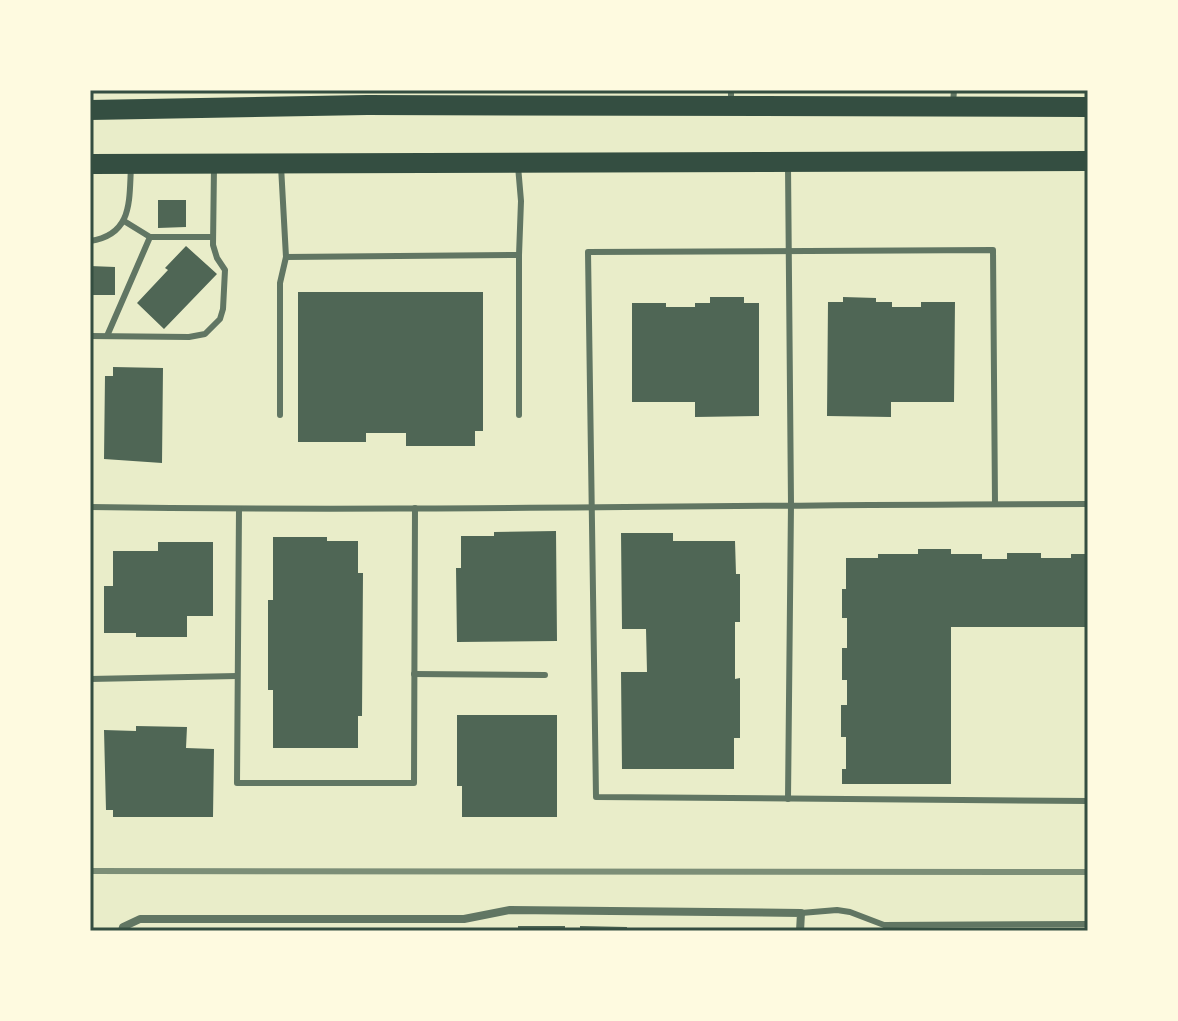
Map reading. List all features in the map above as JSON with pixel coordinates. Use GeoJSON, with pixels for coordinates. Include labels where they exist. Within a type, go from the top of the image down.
{"type":"FeatureCollection","features":[{"type":"Feature","properties":{"kind":"main road"},"geometry":{"type":"LineString","coordinates":[[90,110],[267,102],[535,98],[954,99],[1088,107]]}},
{"type":"Feature","properties":{"kind":"main road"},"geometry":{"type":"LineString","coordinates":[[90,164],[1088,161]]}},
{"type":"Feature","properties":{"kind":"street"},"geometry":{"type":"LineString","coordinates":[[123,929],[140,919],[464,919],[510,910],[801,913],[800,931]]}},
{"type":"Feature","properties":{"kind":"lane"},"geometry":{"type":"LineString","coordinates":[[788,161],[791,504],[788,799]]}},
{"type":"Feature","properties":{"kind":"lane"},"geometry":{"type":"LineString","coordinates":[[517,162],[521,201],[519,415]]}},
{"type":"Feature","properties":{"kind":"lane"},"geometry":{"type":"LineString","coordinates":[[90,241],[118,230],[124,221],[128,213],[131,163]]}},
{"type":"Feature","properties":{"kind":"lane"},"geometry":{"type":"LineString","coordinates":[[90,336],[189,337],[205,334],[220,319],[226,278],[217,258],[213,237],[214,163]]}},
{"type":"Feature","properties":{"kind":"lane"},"geometry":{"type":"LineString","coordinates":[[280,415],[280,283],[286,257],[281,163]]}},
{"type":"Feature","properties":{"kind":"lane"},"geometry":{"type":"LineString","coordinates":[[124,221],[150,237],[213,237]]}},
{"type":"Feature","properties":{"kind":"lane"},"geometry":{"type":"LineString","coordinates":[[107,336],[150,237]]}},
{"type":"Feature","properties":{"kind":"lane"},"geometry":{"type":"LineString","coordinates":[[995,504],[993,250],[588,252],[596,797],[1088,801]]}},
{"type":"Feature","properties":{"kind":"lane"},"geometry":{"type":"LineString","coordinates":[[286,257],[519,255]]}},
{"type":"Feature","properties":{"kind":"lane"},"geometry":{"type":"LineString","coordinates":[[90,507],[239,509],[1088,504]]}},
{"type":"Feature","properties":{"kind":"lane"},"geometry":{"type":"LineString","coordinates":[[239,509],[237,783],[414,783],[415,508]]}},
{"type":"Feature","properties":{"kind":"lane"},"geometry":{"type":"LineString","coordinates":[[414,674],[545,675]]}},
{"type":"Feature","properties":{"kind":"lane"},"geometry":{"type":"LineString","coordinates":[[90,679],[237,676]]}},
{"type":"Feature","properties":{"kind":"lane"},"geometry":{"type":"LineString","coordinates":[[801,913],[837,910],[884,925],[1088,924]]}},
{"type":"Feature","properties":{"kind":"building"},"geometry":{"type":"Polygon","coordinates":[[[158,200],[186,200],[186,227],[158,228],[158,200]]]}},
{"type":"Feature","properties":{"kind":"building"},"geometry":{"type":"Polygon","coordinates":[[[186,246],[217,274],[164,329],[137,303],[186,246]]]}},
{"type":"Feature","properties":{"kind":"building"},"geometry":{"type":"Polygon","coordinates":[[[90,266],[115,267],[115,295],[90,295],[90,266]]]}},
{"type":"Feature","properties":{"kind":"building"},"geometry":{"type":"Polygon","coordinates":[[[298,292],[483,292],[483,431],[475,431],[475,446],[406,446],[406,433],[366,433],[366,442],[298,442],[298,292]]]}},
{"type":"Feature","properties":{"kind":"building"},"geometry":{"type":"Polygon","coordinates":[[[710,297],[744,297],[744,303],[759,303],[759,416],[695,417],[695,402],[632,402],[632,303],[695,307],[695,303],[710,303],[710,297]]]}},
{"type":"Feature","properties":{"kind":"building"},"geometry":{"type":"Polygon","coordinates":[[[843,297],[876,298],[876,302],[892,302],[892,307],[921,307],[921,302],[955,302],[954,402],[891,402],[891,417],[827,416],[828,302],[843,302],[843,297]]]}},
{"type":"Feature","properties":{"kind":"building"},"geometry":{"type":"Polygon","coordinates":[[[113,367],[163,368],[162,463],[104,459],[105,376],[113,376],[113,367]]]}},
{"type":"Feature","properties":{"kind":"building"},"geometry":{"type":"Polygon","coordinates":[[[556,531],[557,641],[457,642],[456,568],[461,568],[461,536],[556,531]]]}},
{"type":"Feature","properties":{"kind":"building"},"geometry":{"type":"Polygon","coordinates":[[[621,533],[673,533],[673,541],[735,541],[736,574],[740,574],[740,622],[735,622],[735,679],[740,678],[740,738],[734,738],[734,769],[622,769],[621,672],[647,672],[646,629],[622,629],[621,533]]]}},
{"type":"Feature","properties":{"kind":"building"},"geometry":{"type":"Polygon","coordinates":[[[273,537],[327,537],[327,541],[358,541],[358,573],[363,573],[362,716],[358,716],[358,748],[273,748],[273,690],[268,690],[268,600],[273,600],[273,537]]]}},
{"type":"Feature","properties":{"kind":"building"},"geometry":{"type":"Polygon","coordinates":[[[158,542],[213,542],[213,616],[187,616],[187,637],[136,637],[136,633],[104,633],[104,586],[113,586],[113,551],[158,551],[158,542]]]}},
{"type":"Feature","properties":{"kind":"building"},"geometry":{"type":"Polygon","coordinates":[[[918,549],[951,549],[951,554],[982,554],[982,559],[1007,559],[1007,553],[1041,553],[1041,558],[1071,558],[1071,554],[1088,554],[1088,627],[951,627],[951,784],[842,784],[842,769],[846,769],[846,737],[841,737],[841,705],[847,705],[847,680],[842,680],[842,648],[847,648],[847,618],[842,618],[846,558],[918,554],[918,549]]]}},
{"type":"Feature","properties":{"kind":"building"},"geometry":{"type":"Polygon","coordinates":[[[457,715],[557,715],[557,817],[462,817],[462,786],[457,786],[457,715]]]}},
{"type":"Feature","properties":{"kind":"building"},"geometry":{"type":"Polygon","coordinates":[[[136,726],[187,727],[186,748],[214,749],[213,817],[113,817],[113,810],[106,810],[104,730],[136,731],[136,726]]]}},
{"type":"Feature","properties":{"kind":"building"},"geometry":{"type":"Polygon","coordinates":[[[518,926],[565,926],[565,931],[518,931],[518,926]]]}},
{"type":"Feature","properties":{"kind":"building"},"geometry":{"type":"Polygon","coordinates":[[[580,926],[627,927],[627,931],[580,931],[580,926]]]}},
{"type":"Feature","properties":{"kind":"railway"},"geometry":{"type":"LineString","coordinates":[[90,871],[1088,872]]}}]}
